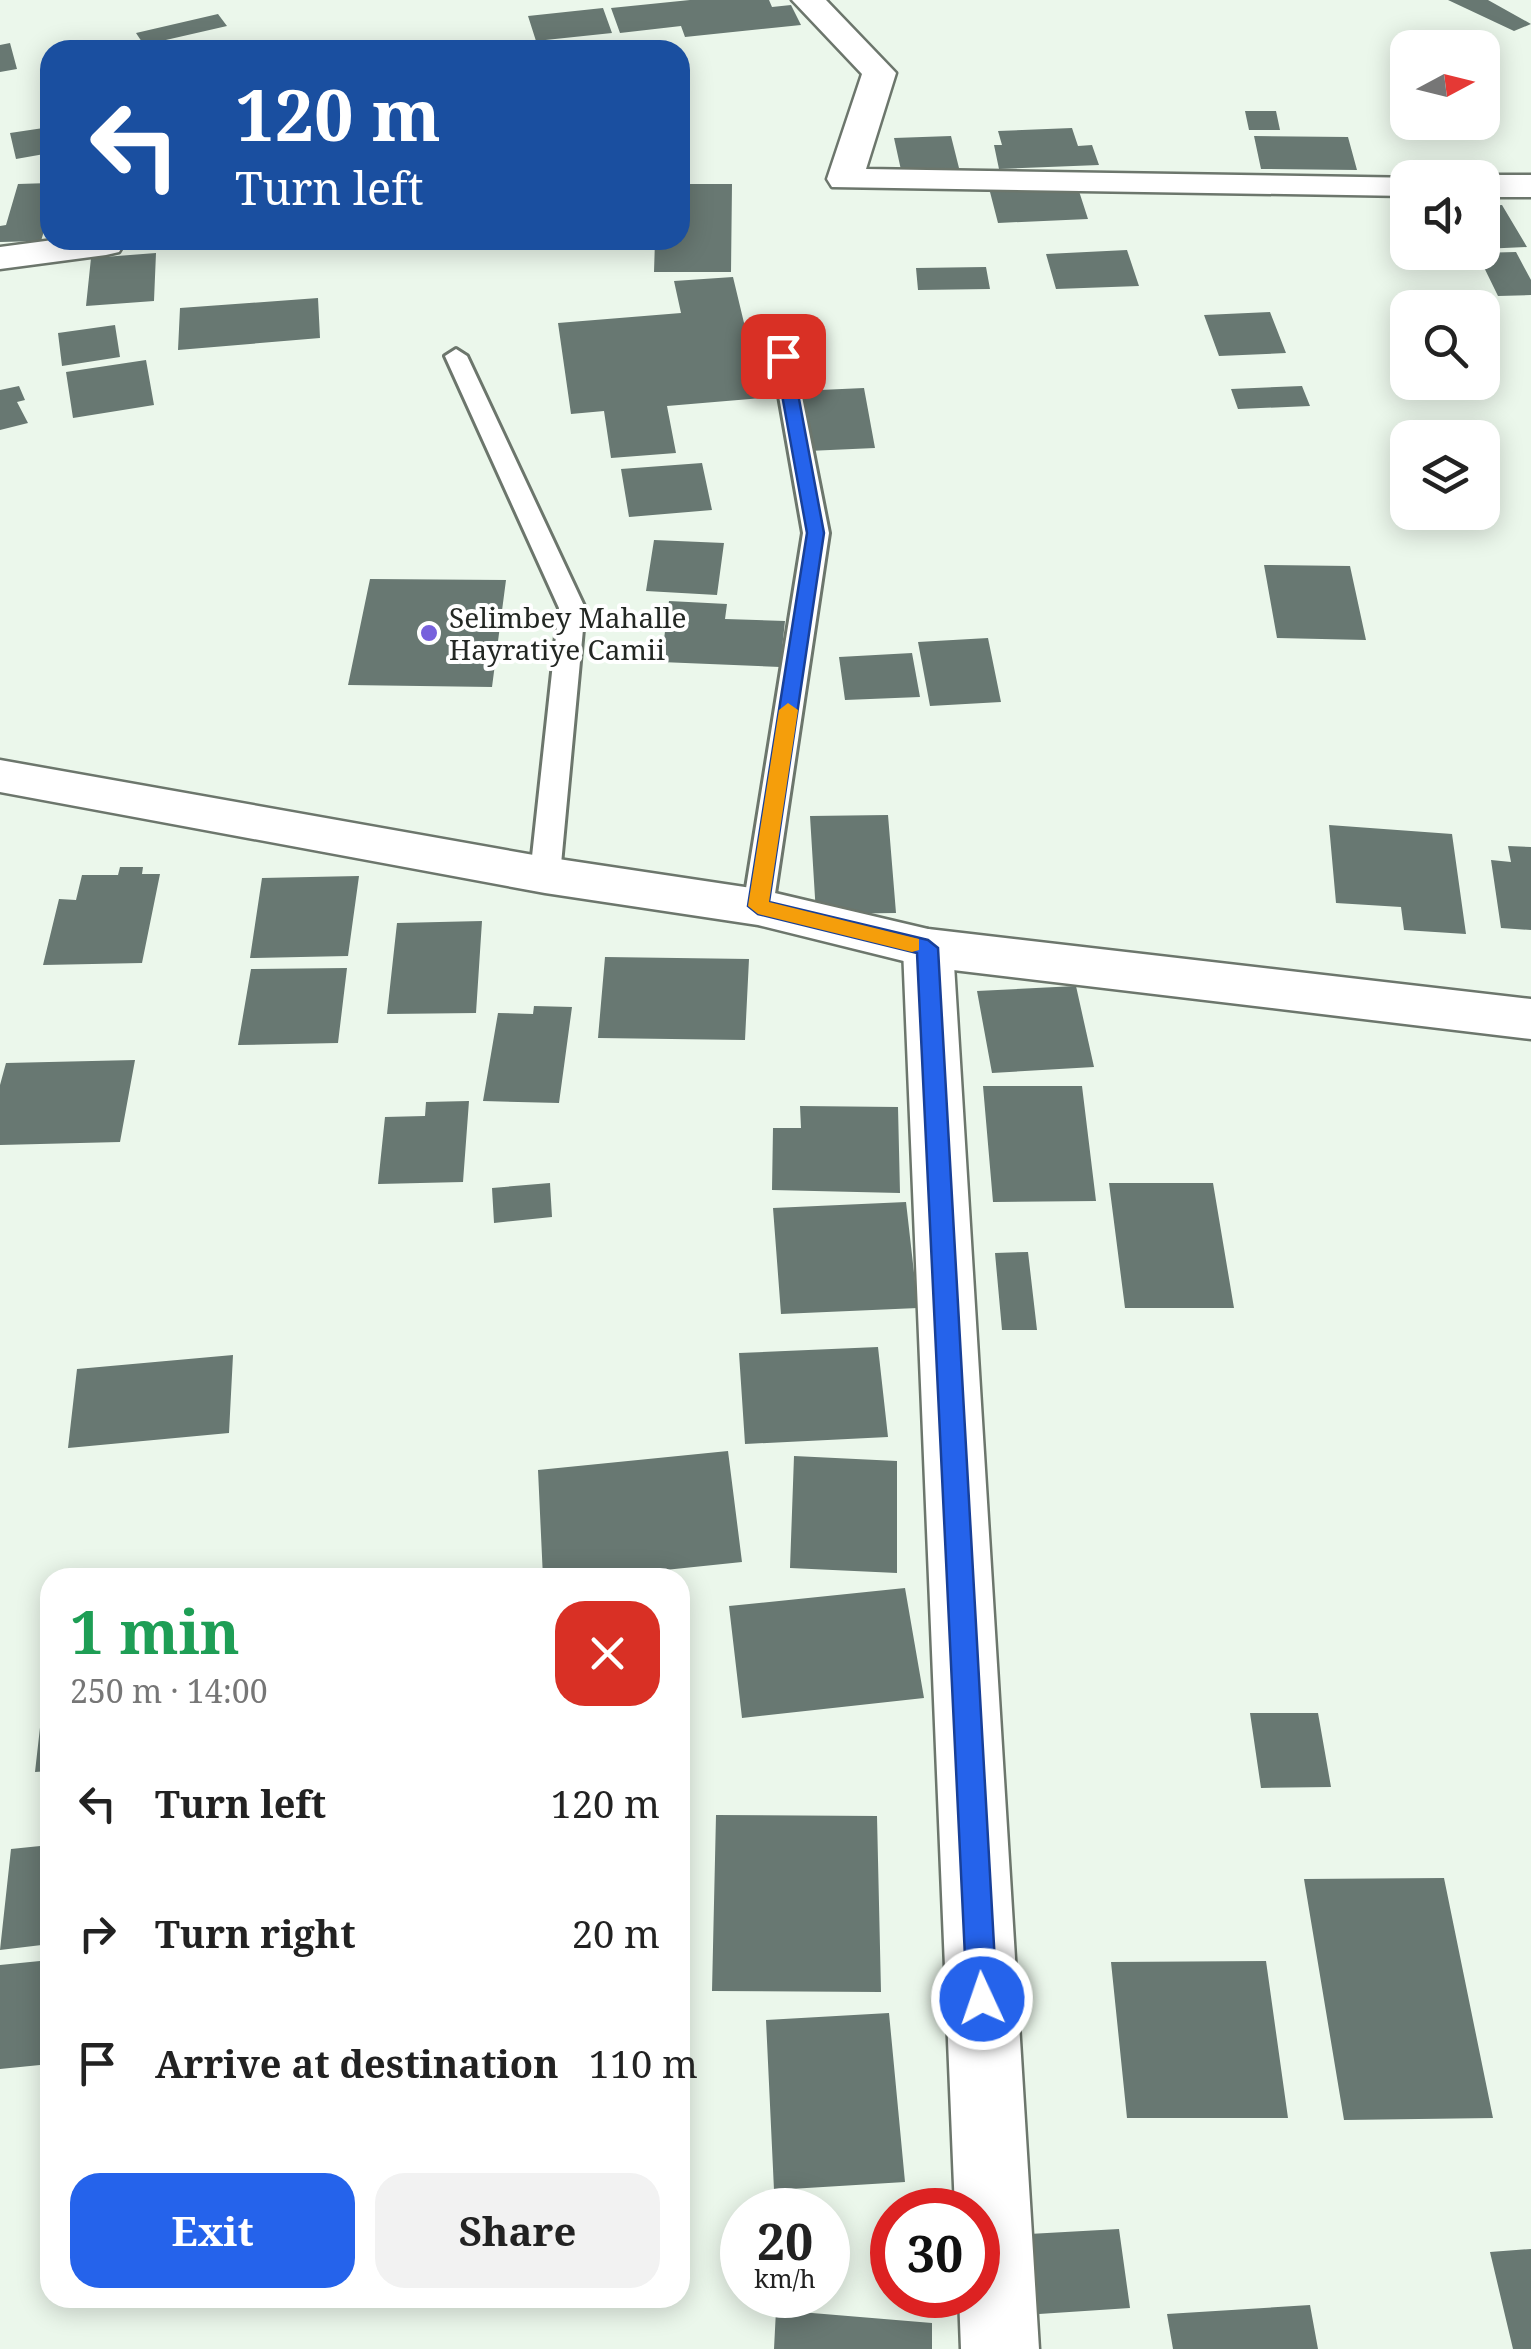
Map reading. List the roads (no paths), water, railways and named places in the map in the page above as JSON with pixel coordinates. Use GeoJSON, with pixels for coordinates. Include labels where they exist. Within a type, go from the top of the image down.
{"type":"FeatureCollection","features":[{"type":"Feature","properties":{"kind":"street"},"geometry":{"type":"LineString","coordinates":[[808,0],[879,74],[845,179],[1390,185]]}},
{"type":"Feature","properties":{"kind":"street"},"geometry":{"type":"LineString","coordinates":[[1500,186],[1531,186]]}},
{"type":"Feature","properties":{"kind":"street"},"geometry":{"type":"LineString","coordinates":[[0,258],[61,250]]}},
{"type":"Feature","properties":{"kind":"street"},"geometry":{"type":"LineString","coordinates":[[0,776],[545,875],[758,906],[928,948],[1531,1019]]}},
{"type":"Feature","properties":{"kind":"street"},"geometry":{"type":"LineString","coordinates":[[928,948],[1000,2349]]}},
{"type":"Feature","properties":{"kind":"lane"},"geometry":{"type":"LineString","coordinates":[[456,356],[572,608],[545,875]]}},
{"type":"Feature","properties":{"kind":"lane"},"geometry":{"type":"LineString","coordinates":[[758,906],[816,533],[783,356]]}},
{"type":"Feature","properties":{"kind":"place","name":"Selimbey Mahalle Hayratiye Camii"},"geometry":{"type":"Point","coordinates":[429,633]}}]}
